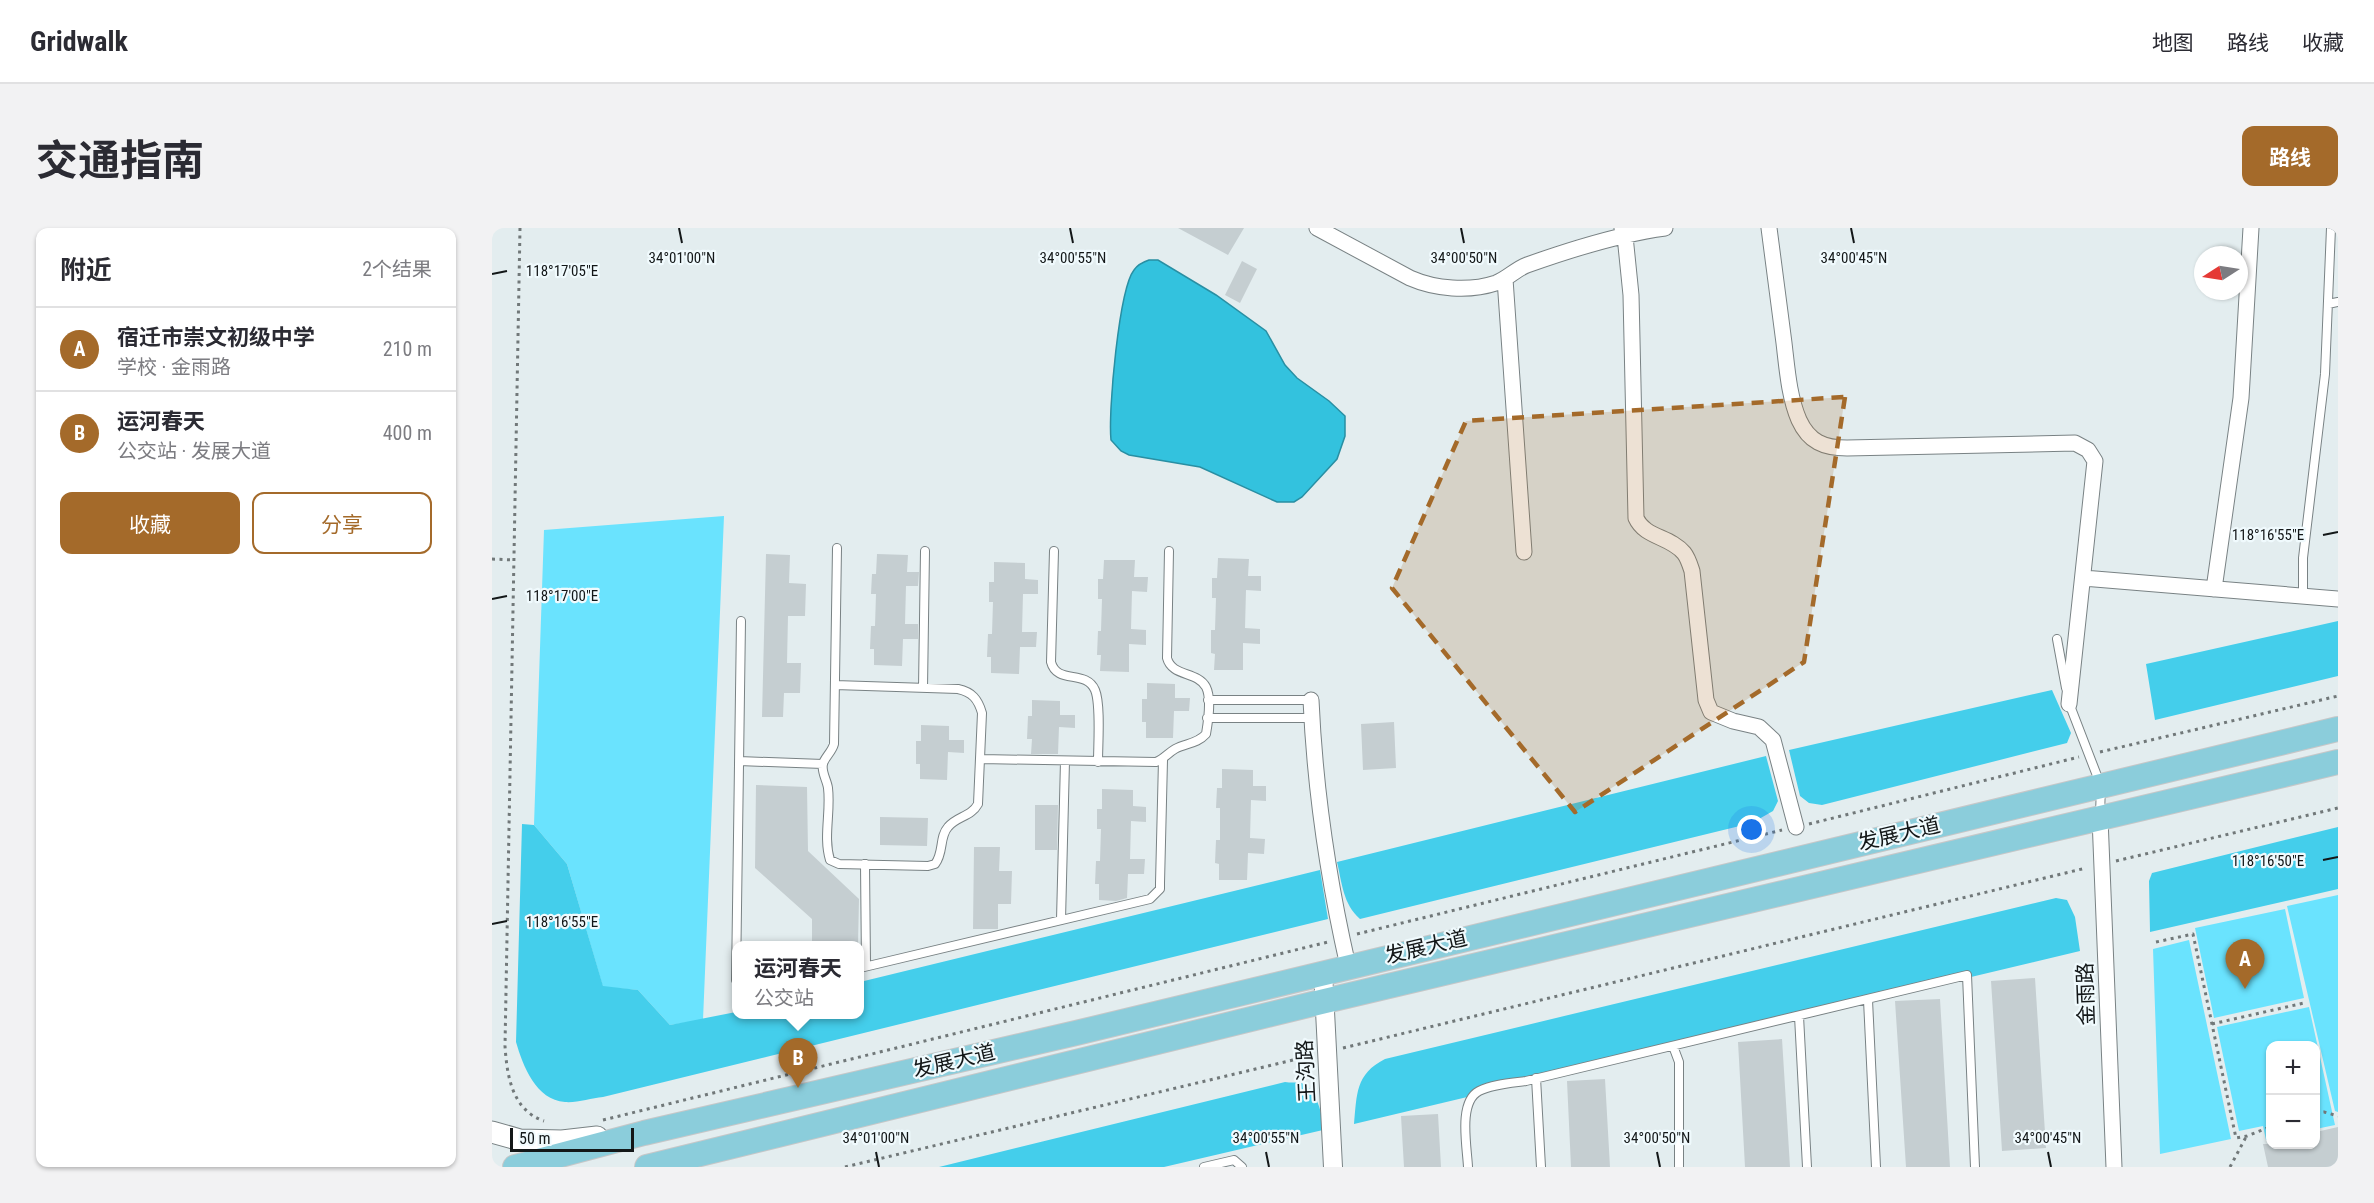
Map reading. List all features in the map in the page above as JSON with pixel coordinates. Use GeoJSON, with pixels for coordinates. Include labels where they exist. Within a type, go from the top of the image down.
{"type":"FeatureCollection","features":[{"type":"Feature","properties":{"kind":"main road","name":"发展大道"},"geometry":{"type":"LineString","coordinates":[[515,1167],[663,1129],[1076,1033],[2338,729]]}},
{"type":"Feature","properties":{"kind":"main road","name":"发展大道"},"geometry":{"type":"LineString","coordinates":[[657,1165],[1324,1001],[2338,762]]}},
{"type":"Feature","properties":{"kind":"main road"},"geometry":{"type":"LineString","coordinates":[[492,1132],[520,1140],[562,1141],[663,1129]]}},
{"type":"Feature","properties":{"kind":"street"},"geometry":{"type":"LineString","coordinates":[[1317,228],[1410,278],[1426,285],[1447,288],[1494,284],[1524,266],[1623,232],[1665,228]]}},
{"type":"Feature","properties":{"kind":"street"},"geometry":{"type":"LineString","coordinates":[[1769,228],[1789,380],[1799,420],[1808,434],[1819,443],[1829,448],[2075,443],[2088,450],[2095,461],[2069,704]]}},
{"type":"Feature","properties":{"kind":"street"},"geometry":{"type":"LineString","coordinates":[[2214,589],[2241,398],[2251,228]]}},
{"type":"Feature","properties":{"kind":"street"},"geometry":{"type":"LineString","coordinates":[[1623,232],[1631,295],[1635,518],[1641,528],[1669,542],[1685,554],[1692,571],[1706,700],[1711,712],[1733,721],[1759,727],[1773,741],[1796,827]]}},
{"type":"Feature","properties":{"kind":"street"},"geometry":{"type":"LineString","coordinates":[[1505,279],[1524,552]]}},
{"type":"Feature","properties":{"kind":"street"},"geometry":{"type":"LineString","coordinates":[[2083,578],[2338,599]]}},
{"type":"Feature","properties":{"kind":"street"},"geometry":{"type":"LineString","coordinates":[[1311,700],[1318,809],[1334,905],[1348,966]]}},
{"type":"Feature","properties":{"kind":"street","name":"金雨路"},"geometry":{"type":"LineString","coordinates":[[2100,818],[2114,1167]]}},
{"type":"Feature","properties":{"kind":"street","name":"王沟路"},"geometry":{"type":"LineString","coordinates":[[1323,972],[1333,1167]]}},
{"type":"Feature","properties":{"kind":"lane"},"geometry":{"type":"LineString","coordinates":[[2303,596],[2303,558],[2325,374],[2331,228]]}},
{"type":"Feature","properties":{"kind":"lane"},"geometry":{"type":"LineString","coordinates":[[2328,304],[2338,302]]}},
{"type":"Feature","properties":{"kind":"lane"},"geometry":{"type":"LineString","coordinates":[[835,685],[967,691],[980,704],[982,713],[978,804],[975,810],[950,824],[945,830],[942,851],[935,864],[928,866],[839,864],[830,860],[827,850],[828,788],[823,764],[834,744],[837,549]]}},
{"type":"Feature","properties":{"kind":"lane"},"geometry":{"type":"LineString","coordinates":[[922,688],[926,551]]}},
{"type":"Feature","properties":{"kind":"lane"},"geometry":{"type":"LineString","coordinates":[[1053,551],[1051,662],[1060,675],[1082,678],[1088,681],[1096,692],[1098,762]]}},
{"type":"Feature","properties":{"kind":"lane"},"geometry":{"type":"LineString","coordinates":[[981,759],[1148,763],[1163,760],[1175,749],[1201,739],[1206,734],[1208,718],[1206,686],[1193,675],[1180,673],[1168,663],[1169,551]]}},
{"type":"Feature","properties":{"kind":"lane"},"geometry":{"type":"LineString","coordinates":[[737,941],[741,621]]}},
{"type":"Feature","properties":{"kind":"lane"},"geometry":{"type":"LineString","coordinates":[[2057,639],[2069,704],[2101,786],[2100,818]]}},
{"type":"Feature","properties":{"kind":"lane"},"geometry":{"type":"LineString","coordinates":[[1208,700],[1311,700]]}},
{"type":"Feature","properties":{"kind":"lane"},"geometry":{"type":"LineString","coordinates":[[1208,718],[1312,718]]}},
{"type":"Feature","properties":{"kind":"lane"},"geometry":{"type":"LineString","coordinates":[[864,967],[1150,899],[1156,895],[1160,883],[1163,760]]}},
{"type":"Feature","properties":{"kind":"lane"},"geometry":{"type":"LineString","coordinates":[[739,761],[823,764]]}},
{"type":"Feature","properties":{"kind":"lane"},"geometry":{"type":"LineString","coordinates":[[1061,920],[1065,761]]}},
{"type":"Feature","properties":{"kind":"lane"},"geometry":{"type":"LineString","coordinates":[[864,941],[865,864]]}},
{"type":"Feature","properties":{"kind":"lane"},"geometry":{"type":"LineString","coordinates":[[1468,1167],[1465,1114],[1469,1100],[1479,1091],[1489,1087],[1673,1046],[1967,975],[1976,1167]]}},
{"type":"Feature","properties":{"kind":"lane"},"geometry":{"type":"LineString","coordinates":[[1868,1000],[1876,1167]]}},
{"type":"Feature","properties":{"kind":"lane"},"geometry":{"type":"LineString","coordinates":[[1799,1016],[1807,1167]]}},
{"type":"Feature","properties":{"kind":"lane"},"geometry":{"type":"LineString","coordinates":[[1673,1046],[1679,1062],[1679,1167]]}},
{"type":"Feature","properties":{"kind":"lane"},"geometry":{"type":"LineString","coordinates":[[1536,1078],[1541,1167]]}},
{"type":"Feature","properties":{"kind":"lane"},"geometry":{"type":"LineString","coordinates":[[1204,1167],[1234,1160],[1242,1167]]}},
{"type":"Feature","properties":{"kind":"path"},"geometry":{"type":"LineString","coordinates":[[520,228],[505,1046],[507,1073],[516,1099],[532,1117],[549,1123]]}},
{"type":"Feature","properties":{"kind":"path"},"geometry":{"type":"LineString","coordinates":[[492,559],[514,560]]}},
{"type":"Feature","properties":{"kind":"path"},"geometry":{"type":"LineString","coordinates":[[599,1120],[2338,696]]}},
{"type":"Feature","properties":{"kind":"path"},"geometry":{"type":"LineString","coordinates":[[845,1167],[2338,808]]}},
{"type":"Feature","properties":{"kind":"path"},"geometry":{"type":"LineString","coordinates":[[2156,942],[2193,934],[2236,1138],[2266,1128]]}},
{"type":"Feature","properties":{"kind":"path"},"geometry":{"type":"LineString","coordinates":[[2212,1024],[2304,1003]]}},
{"type":"Feature","properties":{"kind":"path"},"geometry":{"type":"LineString","coordinates":[[2320,1112],[2338,1116]]}},
{"type":"Feature","properties":{"kind":"path"},"geometry":{"type":"LineString","coordinates":[[2230,1167],[2247,1136]]}},
{"type":"Feature","properties":{"kind":"highlighted area"},"geometry":{"type":"Polygon","coordinates":[[[1845,397],[1804,662],[1575,812],[1392,588],[1466,421],[1845,397]]]}},
{"type":"Feature","properties":{"kind":"shaded area"},"geometry":{"type":"Polygon","coordinates":[[[1149,260],[1158,260],[1216,295],[1266,331],[1285,365],[1297,378],[1329,401],[1345,416],[1345,436],[1337,459],[1302,497],[1294,502],[1277,502],[1200,467],[1129,455],[1121,451],[1111,440],[1113,379],[1124,301],[1134,270],[1149,260]]]}},
{"type":"Feature","properties":{"kind":"shaded area"},"geometry":{"type":"Polygon","coordinates":[[[724,516],[703,1020],[670,1025],[638,990],[603,987],[567,864],[534,825],[544,530],[724,516]]]}},
{"type":"Feature","properties":{"kind":"shaded area"},"geometry":{"type":"Polygon","coordinates":[[[2338,621],[2338,676],[2155,720],[2146,664],[2338,621]]]}},
{"type":"Feature","properties":{"kind":"shaded area"},"geometry":{"type":"Polygon","coordinates":[[[2052,690],[2071,733],[2067,743],[1822,805],[1809,803],[1800,796],[1789,750],[2052,690]]]}},
{"type":"Feature","properties":{"kind":"shaded area"},"geometry":{"type":"Polygon","coordinates":[[[1766,756],[1778,801],[1773,811],[1752,823],[1360,919],[1350,907],[1344,893],[1337,862],[1766,756]]]}},
{"type":"Feature","properties":{"kind":"shaded area"},"geometry":{"type":"Polygon","coordinates":[[[522,824],[534,825],[567,864],[603,986],[638,990],[670,1025],[732,1013],[732,1019],[864,1019],[864,981],[1320,870],[1328,919],[603,1097],[565,1102],[546,1095],[532,1080],[516,1042],[522,824]]]}},
{"type":"Feature","properties":{"kind":"shaded area"},"geometry":{"type":"Polygon","coordinates":[[[2338,827],[2338,889],[2150,932],[2149,881],[2152,873],[2338,827]]]}},
{"type":"Feature","properties":{"kind":"shaded area"},"geometry":{"type":"Polygon","coordinates":[[[2338,895],[2338,1112],[2335,1111],[2287,906],[2338,895]]]}},
{"type":"Feature","properties":{"kind":"shaded area"},"geometry":{"type":"Polygon","coordinates":[[[2056,898],[2067,900],[2075,917],[2080,951],[1354,1124],[1359,1086],[1368,1071],[1385,1059],[2056,898]]]}},
{"type":"Feature","properties":{"kind":"shaded area"},"geometry":{"type":"Polygon","coordinates":[[[2285,909],[2304,998],[2214,1018],[2195,928],[2285,909]]]}},
{"type":"Feature","properties":{"kind":"shaded area"},"geometry":{"type":"Polygon","coordinates":[[[2189,940],[2231,1139],[2160,1154],[2153,949],[2189,940]]]}},
{"type":"Feature","properties":{"kind":"shaded area"},"geometry":{"type":"Polygon","coordinates":[[[2309,1007],[2316,1041],[2266,1041],[2266,1140],[2263,1126],[2239,1131],[2217,1027],[2309,1007]]]}},
{"type":"Feature","properties":{"kind":"shaded area"},"geometry":{"type":"Polygon","coordinates":[[[2320,1057],[2335,1125],[2320,1128],[2320,1057]]]}},
{"type":"Feature","properties":{"kind":"shaded area"},"geometry":{"type":"Polygon","coordinates":[[[1285,1082],[1301,1083],[1311,1090],[1320,1110],[1323,1130],[1164,1167],[939,1167],[1285,1082]]]}},
{"type":"Feature","properties":{"kind":"building"},"geometry":{"type":"Polygon","coordinates":[[[1178,228],[1244,228],[1228,255],[1178,228]]]}},
{"type":"Feature","properties":{"kind":"building"},"geometry":{"type":"Polygon","coordinates":[[[1242,261],[1257,269],[1240,303],[1225,295],[1242,261]]]}},
{"type":"Feature","properties":{"kind":"building"},"geometry":{"type":"Polygon","coordinates":[[[766,554],[790,555],[789,583],[806,584],[805,616],[788,616],[787,663],[801,663],[800,693],[784,693],[783,717],[762,717],[766,554]]]}},
{"type":"Feature","properties":{"kind":"building"},"geometry":{"type":"Polygon","coordinates":[[[877,554],[908,555],[907,572],[919,572],[918,586],[906,586],[905,624],[918,624],[918,639],[903,639],[902,666],[874,665],[874,649],[870,649],[871,626],[875,626],[876,594],[871,594],[872,574],[876,574],[877,554]]]}},
{"type":"Feature","properties":{"kind":"building"},"geometry":{"type":"Polygon","coordinates":[[[1218,558],[1249,559],[1248,576],[1261,576],[1261,591],[1246,590],[1245,628],[1260,629],[1260,644],[1243,643],[1243,670],[1214,670],[1215,654],[1211,653],[1211,630],[1215,630],[1216,598],[1212,598],[1212,578],[1217,578],[1218,558]]]}},
{"type":"Feature","properties":{"kind":"building"},"geometry":{"type":"Polygon","coordinates":[[[1104,560],[1135,560],[1134,577],[1148,577],[1147,592],[1132,591],[1131,629],[1146,630],[1146,645],[1129,644],[1129,672],[1100,671],[1101,655],[1097,655],[1098,631],[1101,631],[1102,599],[1098,599],[1098,579],[1103,579],[1104,560]]]}},
{"type":"Feature","properties":{"kind":"building"},"geometry":{"type":"Polygon","coordinates":[[[994,562],[1025,563],[1025,579],[1038,580],[1038,594],[1023,594],[1022,632],[1037,632],[1036,647],[1020,647],[1019,674],[991,673],[991,657],[987,657],[988,634],[992,634],[993,602],[989,602],[989,582],[994,582],[994,562]]]}},
{"type":"Feature","properties":{"kind":"building"},"geometry":{"type":"Polygon","coordinates":[[[1147,683],[1175,684],[1175,698],[1190,698],[1189,711],[1174,711],[1173,738],[1146,738],[1146,722],[1142,722],[1142,699],[1147,699],[1147,683]]]}},
{"type":"Feature","properties":{"kind":"building"},"geometry":{"type":"Polygon","coordinates":[[[1032,700],[1060,701],[1060,715],[1075,715],[1075,728],[1059,727],[1058,754],[1031,754],[1032,739],[1027,739],[1028,716],[1032,716],[1032,700]]]}},
{"type":"Feature","properties":{"kind":"building"},"geometry":{"type":"Polygon","coordinates":[[[1394,722],[1396,768],[1363,770],[1361,724],[1394,722]]]}},
{"type":"Feature","properties":{"kind":"building"},"geometry":{"type":"Polygon","coordinates":[[[921,725],[949,726],[949,740],[964,740],[964,753],[948,752],[947,780],[920,779],[920,764],[916,764],[916,741],[921,741],[921,725]]]}},
{"type":"Feature","properties":{"kind":"building"},"geometry":{"type":"Polygon","coordinates":[[[1222,769],[1253,770],[1253,786],[1266,786],[1266,801],[1251,800],[1250,838],[1265,839],[1264,854],[1248,853],[1247,880],[1219,880],[1219,864],[1215,863],[1216,840],[1220,840],[1220,808],[1216,808],[1217,788],[1222,788],[1222,769]]]}},
{"type":"Feature","properties":{"kind":"building"},"geometry":{"type":"Polygon","coordinates":[[[756,785],[807,787],[808,851],[859,899],[858,941],[812,941],[812,919],[755,868],[756,785]]]}},
{"type":"Feature","properties":{"kind":"building"},"geometry":{"type":"Polygon","coordinates":[[[1102,789],[1133,790],[1133,806],[1146,807],[1146,822],[1131,821],[1130,859],[1145,859],[1144,874],[1128,874],[1127,898],[1116,901],[1099,900],[1099,884],[1095,884],[1096,861],[1100,861],[1101,829],[1097,829],[1097,809],[1102,809],[1102,789]]]}},
{"type":"Feature","properties":{"kind":"building"},"geometry":{"type":"Polygon","coordinates":[[[1035,805],[1058,805],[1057,850],[1035,850],[1035,805]]]}},
{"type":"Feature","properties":{"kind":"building"},"geometry":{"type":"Polygon","coordinates":[[[880,817],[928,818],[927,846],[880,845],[880,817]]]}},
{"type":"Feature","properties":{"kind":"building"},"geometry":{"type":"Polygon","coordinates":[[[974,847],[1000,847],[999,871],[1012,871],[1011,904],[998,904],[998,929],[973,929],[974,847]]]}},
{"type":"Feature","properties":{"kind":"building"},"geometry":{"type":"Polygon","coordinates":[[[2035,978],[2046,1148],[2002,1151],[1991,981],[2035,978]]]}},
{"type":"Feature","properties":{"kind":"building"},"geometry":{"type":"Polygon","coordinates":[[[1940,999],[1950,1167],[1906,1167],[1895,1001],[1940,999]]]}},
{"type":"Feature","properties":{"kind":"building"},"geometry":{"type":"Polygon","coordinates":[[[1782,1039],[1790,1167],[1745,1167],[1738,1042],[1782,1039]]]}},
{"type":"Feature","properties":{"kind":"building"},"geometry":{"type":"Polygon","coordinates":[[[1605,1079],[1610,1167],[1571,1167],[1567,1081],[1605,1079]]]}},
{"type":"Feature","properties":{"kind":"building"},"geometry":{"type":"Polygon","coordinates":[[[1438,1114],[1441,1167],[1404,1167],[1401,1116],[1438,1114]]]}},
{"type":"Feature","properties":{"kind":"building"},"geometry":{"type":"Polygon","coordinates":[[[2338,1127],[2338,1167],[2268,1167],[2263,1144],[2266,1144],[2266,1149],[2320,1149],[2320,1131],[2338,1127]]]}},
{"type":"Feature","properties":{"kind":"place","name":"宿迁市崇文初级中学"},"geometry":{"type":"Point","coordinates":[2245,989]}},
{"type":"Feature","properties":{"kind":"place","name":"运河春天"},"geometry":{"type":"Point","coordinates":[798,1088]}}]}
